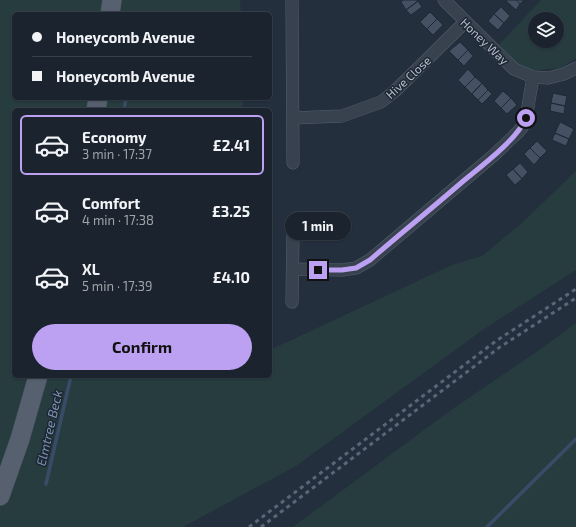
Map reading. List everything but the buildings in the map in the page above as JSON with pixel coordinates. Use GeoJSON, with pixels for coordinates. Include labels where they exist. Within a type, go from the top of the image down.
{"type":"FeatureCollection","features":[{"type":"Feature","properties":{"kind":"main road"},"geometry":{"type":"LineString","coordinates":[[110,12],[112,0]]}},
{"type":"Feature","properties":{"kind":"main road"},"geometry":{"type":"LineString","coordinates":[[0,496],[20,440],[37,378]]}},
{"type":"Feature","properties":{"kind":"street"},"geometry":{"type":"LineString","coordinates":[[292,0],[292,164]]}},
{"type":"Feature","properties":{"kind":"street","name":"Honey Way"},"geometry":{"type":"LineString","coordinates":[[444,0],[514,69],[533,77],[548,78],[564,74],[576,68]]}},
{"type":"Feature","properties":{"kind":"street","name":"Hive Close"},"geometry":{"type":"LineString","coordinates":[[293,118],[342,116],[381,102],[395,91],[465,22]]}},
{"type":"Feature","properties":{"kind":"street"},"geometry":{"type":"LineString","coordinates":[[293,269],[342,270],[356,268],[370,260],[494,155],[518,132],[523,126],[526,118],[533,77]]}},
{"type":"Feature","properties":{"kind":"street"},"geometry":{"type":"LineString","coordinates":[[292,302],[293,231]]}},
{"type":"Feature","properties":{"kind":"green space"},"geometry":{"type":"Polygon","coordinates":[[[0,0],[240,0],[241,12],[12,12],[12,100],[242,100],[243,108],[12,108],[12,378],[272,378],[272,349],[452,265],[482,256],[523,222],[576,171],[576,270],[484,329],[296,466],[183,527],[0,527],[0,0]]]}},
{"type":"Feature","properties":{"kind":"green space"},"geometry":{"type":"Polygon","coordinates":[[[541,0],[576,0],[576,58],[561,68],[529,71],[495,49],[528,14],[528,48],[564,48],[564,12],[530,12],[541,0]]]}},
{"type":"Feature","properties":{"kind":"green space"},"geometry":{"type":"Polygon","coordinates":[[[576,323],[576,527],[293,527],[451,410],[535,353],[576,323]]]}},
{"type":"Feature","properties":{"kind":"waterway","name":"Elmtree Beck"},"geometry":{"type":"LineString","coordinates":[[124,108],[126,100]]}},
{"type":"Feature","properties":{"kind":"waterway","name":"Elmtree Beck"},"geometry":{"type":"LineString","coordinates":[[46,484],[71,378]]}},
{"type":"Feature","properties":{"kind":"waterway"},"geometry":{"type":"LineString","coordinates":[[487,527],[576,439]]}},
{"type":"Feature","properties":{"kind":"railway"},"geometry":{"type":"LineString","coordinates":[[249,527],[496,341],[576,289]]}},
{"type":"Feature","properties":{"kind":"railway"},"geometry":{"type":"LineString","coordinates":[[261,527],[500,347],[576,298]]}},
{"type":"Feature","properties":{"kind":"route"},"geometry":{"type":"LineString","coordinates":[[318,270],[342,270],[356,268],[370,260],[494,155],[518,132],[523,126],[526,118]]}}]}
